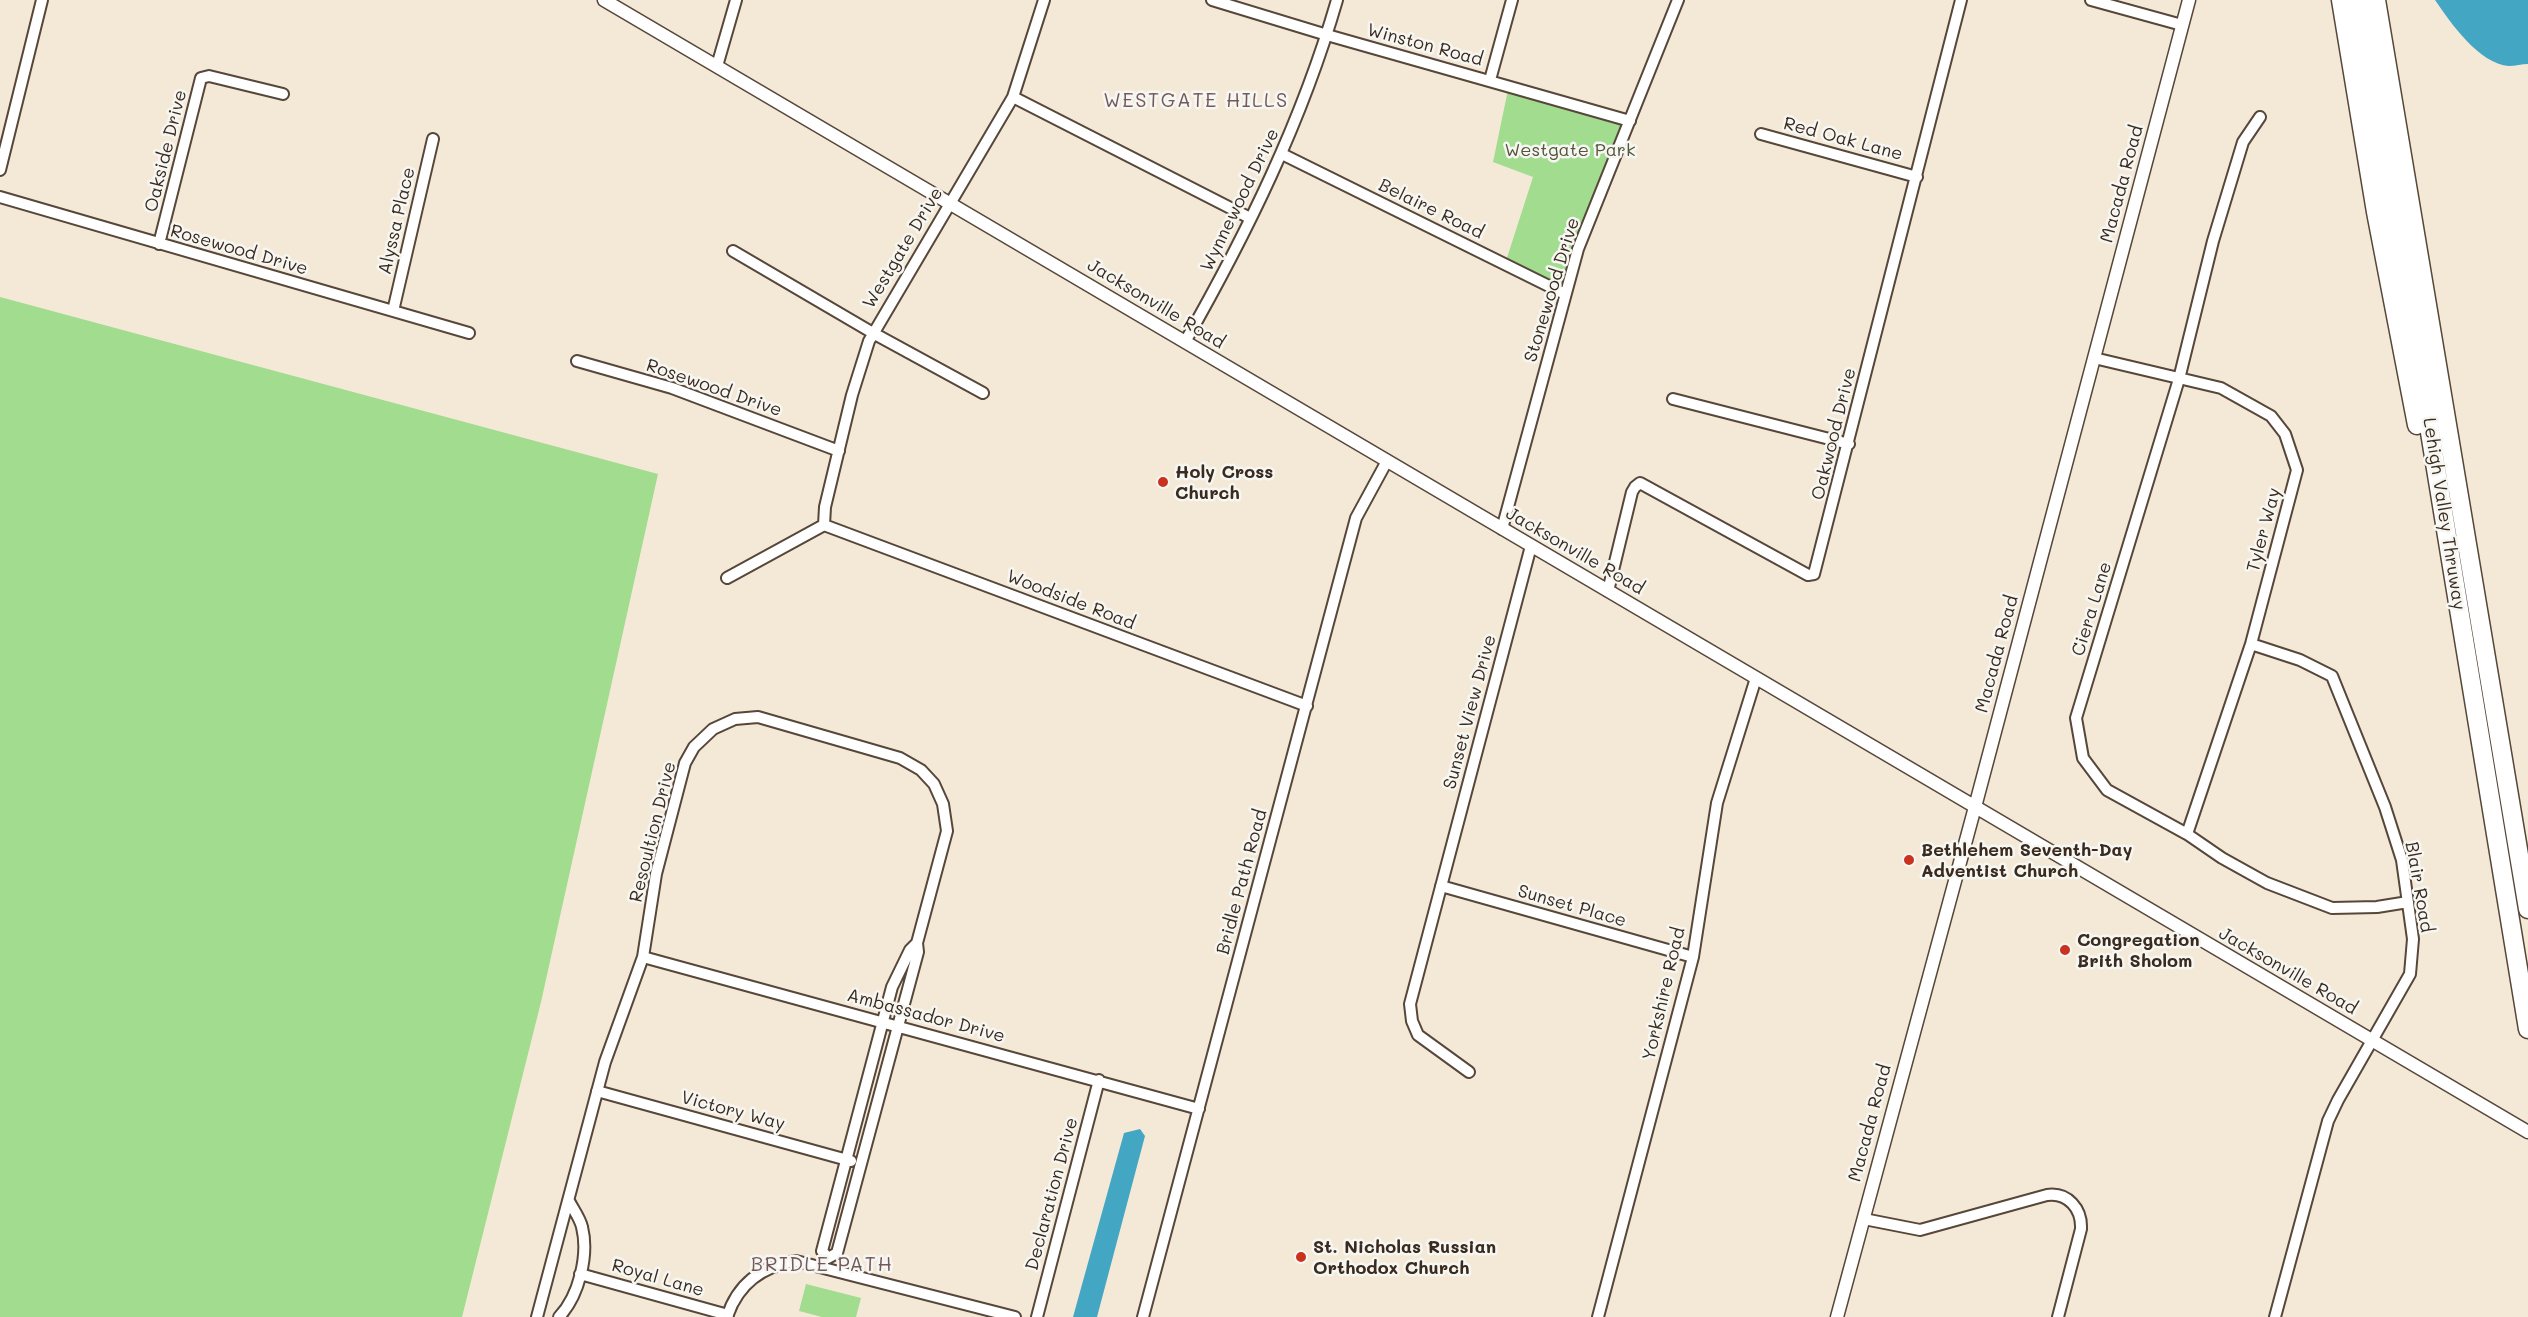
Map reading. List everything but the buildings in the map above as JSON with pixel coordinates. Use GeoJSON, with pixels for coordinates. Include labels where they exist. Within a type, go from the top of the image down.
{"type":"FeatureCollection","features":[{"type":"Feature","properties":{"kind":"highway"},"geometry":{"type":"LineString","coordinates":[[2341,0],[2387,270],[2418,432],[2469,664]]}},
{"type":"Feature","properties":{"kind":"highway","name":"Lehigh Valley Thruway"},"geometry":{"type":"LineString","coordinates":[[2359,0],[2528,1029]]}},
{"type":"Feature","properties":{"kind":"highway","name":"Lehigh Valley Thruway"},"geometry":{"type":"LineString","coordinates":[[2376,0],[2528,909]]}},
{"type":"Feature","properties":{"kind":"street"},"geometry":{"type":"LineString","coordinates":[[0,170],[42,0]]}},
{"type":"Feature","properties":{"kind":"street","name":"Jacksonville Road"},"geometry":{"type":"LineString","coordinates":[[603,0],[2528,1132]]}},
{"type":"Feature","properties":{"kind":"street"},"geometry":{"type":"LineString","coordinates":[[717,66],[736,0]]}},
{"type":"Feature","properties":{"kind":"street","name":"Westgate Drive"},"geometry":{"type":"LineString","coordinates":[[824,525],[825,507],[861,363],[873,333],[1013,97],[1044,0]]}},
{"type":"Feature","properties":{"kind":"street","name":"Winston Road"},"geometry":{"type":"LineString","coordinates":[[1212,0],[1629,121]]}},
{"type":"Feature","properties":{"kind":"street","name":"Wynnewood Drive"},"geometry":{"type":"LineString","coordinates":[[1185,342],[1214,292],[1282,154],[1300,111],[1337,0]]}},
{"type":"Feature","properties":{"kind":"street"},"geometry":{"type":"LineString","coordinates":[[1490,80],[1512,0]]}},
{"type":"Feature","properties":{"kind":"street","name":"Stonewood Drive"},"geometry":{"type":"LineString","coordinates":[[1502,529],[1578,249],[1678,0]]}},
{"type":"Feature","properties":{"kind":"street","name":"Oakwood Drive"},"geometry":{"type":"LineString","coordinates":[[1608,591],[1632,492],[1640,483],[1808,575],[1815,574],[1961,0]]}},
{"type":"Feature","properties":{"kind":"street"},"geometry":{"type":"LineString","coordinates":[[2091,0],[2182,26]]}},
{"type":"Feature","properties":{"kind":"street","name":"Macada Road"},"geometry":{"type":"LineString","coordinates":[[1837,1317],[1976,807],[2189,0]]}},
{"type":"Feature","properties":{"kind":"street","name":"Oakside Drive"},"geometry":{"type":"LineString","coordinates":[[159,244],[201,78],[209,76],[283,94]]}},
{"type":"Feature","properties":{"kind":"street"},"geometry":{"type":"LineString","coordinates":[[1013,97],[1250,218]]}},
{"type":"Feature","properties":{"kind":"street","name":"Ciera Lane"},"geometry":{"type":"LineString","coordinates":[[2260,117],[2243,142],[2213,241],[2179,379],[2076,718],[2083,758],[2107,790],[2187,834],[2222,858],[2267,883],[2332,908],[2377,908],[2408,902]]}},
{"type":"Feature","properties":{"kind":"street","name":"Red Oak Lane"},"geometry":{"type":"LineString","coordinates":[[1761,134],[1917,177]]}},
{"type":"Feature","properties":{"kind":"street","name":"Alyssa Place"},"geometry":{"type":"LineString","coordinates":[[393,311],[433,139]]}},
{"type":"Feature","properties":{"kind":"street","name":"Belaire Road"},"geometry":{"type":"LineString","coordinates":[[1282,154],[1565,294]]}},
{"type":"Feature","properties":{"kind":"street","name":"Rosewood Drive"},"geometry":{"type":"LineString","coordinates":[[0,197],[469,333]]}},
{"type":"Feature","properties":{"kind":"street"},"geometry":{"type":"LineString","coordinates":[[733,251],[873,333],[982,393]]}},
{"type":"Feature","properties":{"kind":"street","name":"Tyler Way"},"geometry":{"type":"LineString","coordinates":[[2094,358],[2221,388],[2271,416],[2285,434],[2297,470],[2251,644],[2187,834]]}},
{"type":"Feature","properties":{"kind":"street","name":"Rosewood Drive"},"geometry":{"type":"LineString","coordinates":[[577,361],[672,388],[839,451]]}},
{"type":"Feature","properties":{"kind":"street"},"geometry":{"type":"LineString","coordinates":[[1673,399],[1849,444]]}},
{"type":"Feature","properties":{"kind":"street","name":"Bridle Path Road"},"geometry":{"type":"LineString","coordinates":[[1143,1317],[1356,518],[1387,461]]}},
{"type":"Feature","properties":{"kind":"street"},"geometry":{"type":"LineString","coordinates":[[727,578],[824,525]]}},
{"type":"Feature","properties":{"kind":"street","name":"Woodside Road"},"geometry":{"type":"LineString","coordinates":[[824,525],[1306,706]]}},
{"type":"Feature","properties":{"kind":"street","name":"Sunset View Drive"},"geometry":{"type":"LineString","coordinates":[[1469,1072],[1418,1035],[1412,1021],[1410,1004],[1532,546]]}},
{"type":"Feature","properties":{"kind":"street","name":"Blair Road"},"geometry":{"type":"LineString","coordinates":[[2251,644],[2300,660],[2332,676],[2385,807],[2402,860],[2413,939],[2410,975],[2328,1121],[2275,1317]]}},
{"type":"Feature","properties":{"kind":"street","name":"Yorkshire Road"},"geometry":{"type":"LineString","coordinates":[[1598,1317],[1693,957],[1718,803],[1756,678]]}},
{"type":"Feature","properties":{"kind":"street","name":"Resoultion Drive"},"geometry":{"type":"LineString","coordinates":[[537,1317],[605,1062],[643,957],[656,874],[685,763],[693,747],[713,729],[728,721],[752,717],[900,758],[917,767],[934,784],[943,804],[947,831],[917,944],[918,952],[837,1253],[827,1263],[822,1251],[896,978],[910,950],[917,944]]}},
{"type":"Feature","properties":{"kind":"street","name":"Sunset Place"},"geometry":{"type":"LineString","coordinates":[[1441,886],[1693,957]]}},
{"type":"Feature","properties":{"kind":"street","name":"Ambassador Drive"},"geometry":{"type":"LineString","coordinates":[[643,957],[1199,1109]]}},
{"type":"Feature","properties":{"kind":"street","name":"Declaration Drive"},"geometry":{"type":"LineString","coordinates":[[1037,1317],[1099,1080]]}},
{"type":"Feature","properties":{"kind":"street","name":"Victory Way"},"geometry":{"type":"LineString","coordinates":[[597,1091],[861,1163]]}},
{"type":"Feature","properties":{"kind":"street"},"geometry":{"type":"LineString","coordinates":[[1864,1219],[1914,1230],[1925,1230],[2047,1196],[2060,1196],[2076,1207],[2080,1215],[2081,1229],[2058,1317]]}},
{"type":"Feature","properties":{"kind":"street"},"geometry":{"type":"LineString","coordinates":[[559,1317],[571,1300],[580,1274],[584,1252],[582,1227],[569,1201]]}},
{"type":"Feature","properties":{"kind":"street"},"geometry":{"type":"LineString","coordinates":[[727,1316],[740,1289],[758,1273],[776,1265],[796,1261],[827,1263],[1015,1317]]}},
{"type":"Feature","properties":{"kind":"street","name":"Royal Lane"},"geometry":{"type":"LineString","coordinates":[[580,1274],[727,1316]]}},
{"type":"Feature","properties":{"kind":"green space","name":"Westgate Park"},"geometry":{"type":"Polygon","coordinates":[[[1509,85],[1630,121],[1565,294],[1505,264],[1533,177],[1493,162],[1509,85]]]}},
{"type":"Feature","properties":{"kind":"green space"},"geometry":{"type":"Polygon","coordinates":[[[0,297],[658,474],[541,1002],[462,1317],[0,1317],[0,297]]]}},
{"type":"Feature","properties":{"kind":"green space"},"geometry":{"type":"Polygon","coordinates":[[[806,1284],[861,1298],[856,1317],[822,1317],[799,1311],[806,1284]]]}},
{"type":"Feature","properties":{"kind":"water"},"geometry":{"type":"Polygon","coordinates":[[[2435,0],[2528,0],[2528,64],[2509,66],[2487,58],[2466,40],[2435,0]]]}},
{"type":"Feature","properties":{"kind":"water"},"geometry":{"type":"Polygon","coordinates":[[[1140,1129],[1145,1136],[1097,1317],[1073,1317],[1124,1133],[1140,1129]]]}},
{"type":"Feature","properties":{"kind":"place","name":"Holy Cross Church"},"geometry":{"type":"Point","coordinates":[1163,482]}},
{"type":"Feature","properties":{"kind":"place","name":"Bethlehem Seventh-Day Adventist Church"},"geometry":{"type":"Point","coordinates":[1909,860]}},
{"type":"Feature","properties":{"kind":"place","name":"Congregation Brith Sholom"},"geometry":{"type":"Point","coordinates":[2065,950]}},
{"type":"Feature","properties":{"kind":"place","name":"St. Nicholas Russian Orthodox Church"},"geometry":{"type":"Point","coordinates":[1301,1257]}},
{"type":"Feature","properties":{"kind":"district","name":"WESTGATE HILLS"},"geometry":{"type":"Point","coordinates":[1196,101]}},
{"type":"Feature","properties":{"kind":"district","name":"BRIDLE PATH"},"geometry":{"type":"Point","coordinates":[822,1265]}}]}
